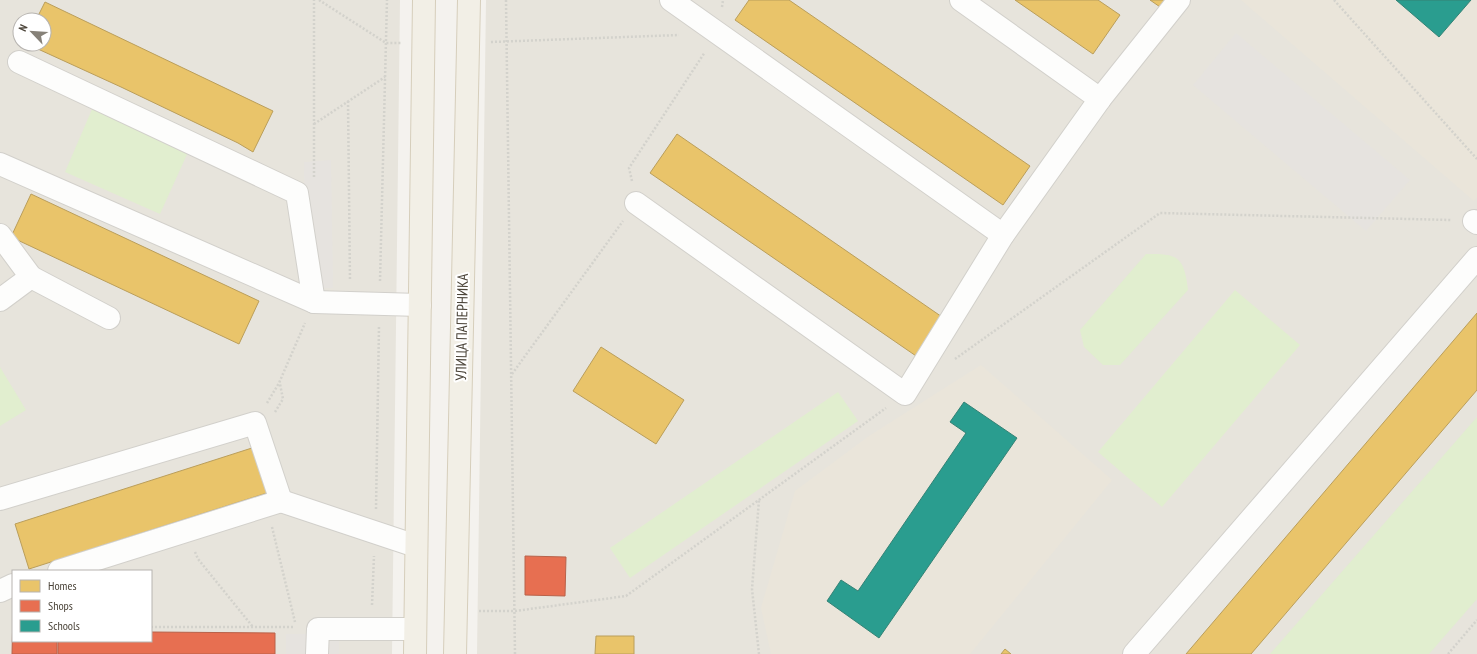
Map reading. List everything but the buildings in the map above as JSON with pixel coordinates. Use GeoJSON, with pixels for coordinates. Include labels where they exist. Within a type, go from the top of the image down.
{"type":"FeatureCollection","features":[{"type":"Feature","properties":{"kind":"main road"},"geometry":{"type":"LineString","coordinates":[[415,654],[424,0]]}},
{"type":"Feature","properties":{"kind":"main road","name":"УЛИЦА ПАПЕРНИКА"},"geometry":{"type":"LineString","coordinates":[[455,654],[469,0]]}},
{"type":"Feature","properties":{"kind":"lane"},"geometry":{"type":"LineString","coordinates":[[671,0],[1004,235]]}},
{"type":"Feature","properties":{"kind":"lane"},"geometry":{"type":"LineString","coordinates":[[961,0],[1100,99]]}},
{"type":"Feature","properties":{"kind":"lane"},"geometry":{"type":"LineString","coordinates":[[636,203],[906,394],[1004,235],[1100,99],[1179,0]]}},
{"type":"Feature","properties":{"kind":"lane"},"geometry":{"type":"LineString","coordinates":[[19,62],[297,193],[314,302]]}},
{"type":"Feature","properties":{"kind":"lane"},"geometry":{"type":"LineString","coordinates":[[0,164],[314,302],[420,305]]}},
{"type":"Feature","properties":{"kind":"lane"},"geometry":{"type":"LineString","coordinates":[[0,235],[31,277],[109,318]]}},
{"type":"Feature","properties":{"kind":"lane"},"geometry":{"type":"LineString","coordinates":[[1134,654],[1477,258]]}},
{"type":"Feature","properties":{"kind":"lane"},"geometry":{"type":"LineString","coordinates":[[0,300],[31,277]]}},
{"type":"Feature","properties":{"kind":"lane"},"geometry":{"type":"LineString","coordinates":[[0,499],[255,423],[281,501]]}},
{"type":"Feature","properties":{"kind":"lane"},"geometry":{"type":"LineString","coordinates":[[62,570],[281,501],[416,546]]}},
{"type":"Feature","properties":{"kind":"lane"},"geometry":{"type":"LineString","coordinates":[[0,591],[12,585]]}},
{"type":"Feature","properties":{"kind":"lane"},"geometry":{"type":"LineString","coordinates":[[317,654],[318,629],[415,629]]}},
{"type":"Feature","properties":{"kind":"path"},"geometry":{"type":"LineString","coordinates":[[319,0],[386,43]]}},
{"type":"Feature","properties":{"kind":"path"},"geometry":{"type":"LineString","coordinates":[[506,0],[515,611],[514,654]]}},
{"type":"Feature","properties":{"kind":"path"},"geometry":{"type":"LineString","coordinates":[[512,374],[636,203],[630,168],[718,33],[724,0]]}},
{"type":"Feature","properties":{"kind":"path"},"geometry":{"type":"LineString","coordinates":[[1334,0],[1477,159]]}},
{"type":"Feature","properties":{"kind":"path"},"geometry":{"type":"LineString","coordinates":[[507,42],[718,33]]}},
{"type":"Feature","properties":{"kind":"path"},"geometry":{"type":"LineString","coordinates":[[314,124],[385,77]]}},
{"type":"Feature","properties":{"kind":"path"},"geometry":{"type":"LineString","coordinates":[[348,101],[350,303]]}},
{"type":"Feature","properties":{"kind":"path"},"geometry":{"type":"LineString","coordinates":[[953,360],[1160,213],[1475,222]]}},
{"type":"Feature","properties":{"kind":"path"},"geometry":{"type":"LineString","coordinates":[[515,611],[626,596],[906,394]]}},
{"type":"Feature","properties":{"kind":"path"},"geometry":{"type":"LineString","coordinates":[[759,500],[752,589],[759,654]]}},
{"type":"Feature","properties":{"kind":"path"},"geometry":{"type":"LineString","coordinates":[[152,627],[296,628],[274,534]]}},
{"type":"Feature","properties":{"kind":"path"},"geometry":{"type":"LineString","coordinates":[[198,559],[254,627]]}},
{"type":"Feature","properties":{"kind":"path"},"geometry":{"type":"LineString","coordinates":[[1448,654],[1477,620]]}},
{"type":"Feature","properties":{"kind":"shaded area"},"geometry":{"type":"Polygon","coordinates":[[[0,0],[400,0],[392,654],[0,654],[0,0]]]}},
{"type":"Feature","properties":{"kind":"shaded area"},"geometry":{"type":"Polygon","coordinates":[[[486,0],[1477,0],[1477,654],[477,654],[486,0]]]}},
{"type":"Feature","properties":{"kind":"shaded area"},"geometry":{"type":"Polygon","coordinates":[[[1241,0],[1477,0],[1477,197],[1474,201],[1241,0]]]}},
{"type":"Feature","properties":{"kind":"shaded area"},"geometry":{"type":"Polygon","coordinates":[[[1236,33],[1410,180],[1366,231],[1193,85],[1236,33]]]}},
{"type":"Feature","properties":{"kind":"shaded area"},"geometry":{"type":"Polygon","coordinates":[[[331,160],[333,288],[306,288],[304,162],[331,160]]]}},
{"type":"Feature","properties":{"kind":"shaded area"},"geometry":{"type":"Polygon","coordinates":[[[981,365],[1112,480],[970,654],[771,654],[761,608],[795,491],[869,436],[981,365]]]}},
{"type":"Feature","properties":{"kind":"shaded area"},"geometry":{"type":"Polygon","coordinates":[[[286,634],[339,634],[339,654],[286,654],[286,634]]]}},
{"type":"Feature","properties":{"kind":"green space"},"geometry":{"type":"Polygon","coordinates":[[[93,107],[189,150],[160,214],[65,172],[93,107]]]}},
{"type":"Feature","properties":{"kind":"green space"},"geometry":{"type":"Polygon","coordinates":[[[1146,254],[1166,255],[1178,260],[1182,264],[1188,290],[1120,365],[1103,365],[1084,347],[1080,330],[1146,254]]]}},
{"type":"Feature","properties":{"kind":"green space"},"geometry":{"type":"Polygon","coordinates":[[[1235,290],[1300,345],[1162,507],[1098,452],[1235,290]]]}},
{"type":"Feature","properties":{"kind":"green space"},"geometry":{"type":"Polygon","coordinates":[[[0,367],[26,410],[0,426],[0,367]]]}},
{"type":"Feature","properties":{"kind":"green space"},"geometry":{"type":"Polygon","coordinates":[[[838,392],[858,421],[630,578],[610,548],[838,392]]]}},
{"type":"Feature","properties":{"kind":"green space"},"geometry":{"type":"Polygon","coordinates":[[[1477,417],[1477,599],[1429,654],[1270,654],[1477,417]]]}}]}
